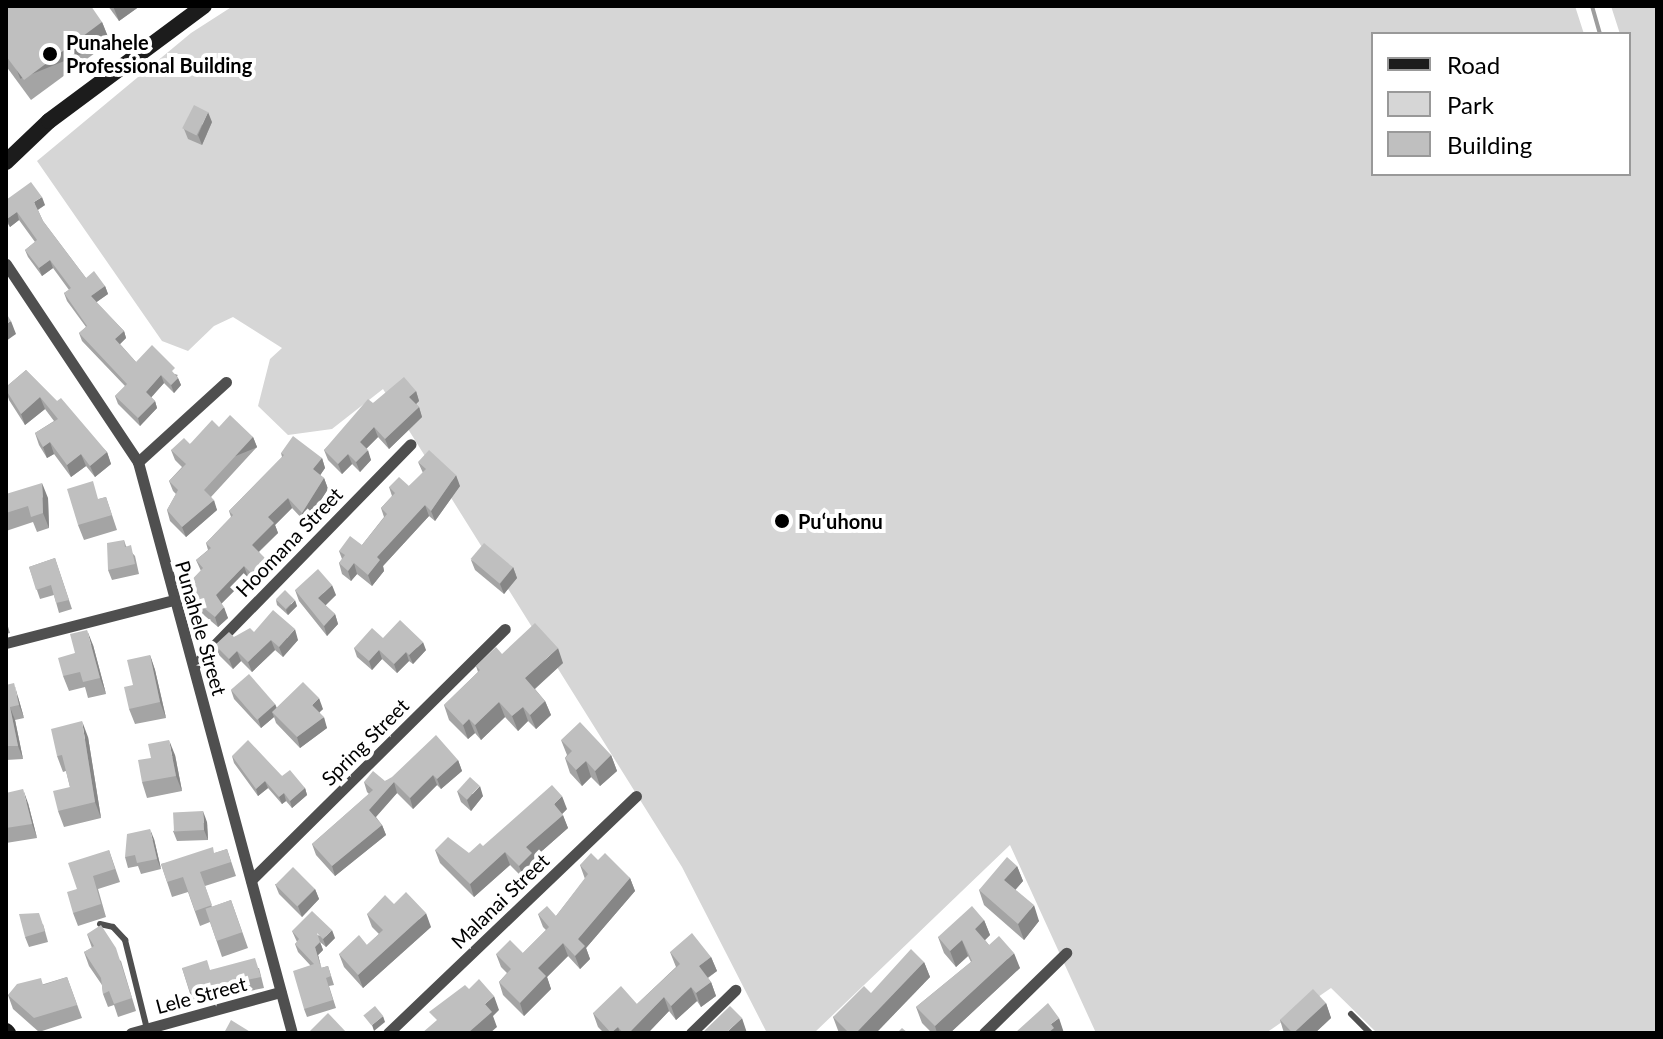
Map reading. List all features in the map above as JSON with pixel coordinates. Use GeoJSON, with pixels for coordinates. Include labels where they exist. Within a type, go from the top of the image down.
{"type":"FeatureCollection","features":[{"type":"Feature","properties":{"kind":"main road"},"geometry":{"type":"LineString","coordinates":[[6,162],[49,121],[204,6]]}},
{"type":"Feature","properties":{"kind":"street","name":"Punahele Street"},"geometry":{"type":"LineString","coordinates":[[6,264],[138,462],[292,1033]]}},
{"type":"Feature","properties":{"kind":"street"},"geometry":{"type":"LineString","coordinates":[[138,462],[226,382]]}},
{"type":"Feature","properties":{"kind":"street","name":"Hoomana Street"},"geometry":{"type":"LineString","coordinates":[[194,666],[411,444]]}},
{"type":"Feature","properties":{"kind":"street"},"geometry":{"type":"LineString","coordinates":[[6,643],[173,600]]}},
{"type":"Feature","properties":{"kind":"street","name":"Spring Street"},"geometry":{"type":"LineString","coordinates":[[251,880],[505,629]]}},
{"type":"Feature","properties":{"kind":"street","name":"Malanai Street"},"geometry":{"type":"LineString","coordinates":[[388,1033],[636,796]]}},
{"type":"Feature","properties":{"kind":"street"},"geometry":{"type":"LineString","coordinates":[[989,1031],[1066,953]]}},
{"type":"Feature","properties":{"kind":"street"},"geometry":{"type":"LineString","coordinates":[[691,1033],[735,990]]}},
{"type":"Feature","properties":{"kind":"street","name":"Lele Street"},"geometry":{"type":"LineString","coordinates":[[131,1033],[280,992]]}},
{"type":"Feature","properties":{"kind":"lane"},"geometry":{"type":"LineString","coordinates":[[100,924],[125,940],[147,1029]]}},
{"type":"Feature","properties":{"kind":"lane"},"geometry":{"type":"LineString","coordinates":[[1351,1014],[1370,1033]]}},
{"type":"Feature","properties":{"kind":"green space"},"geometry":{"type":"Polygon","coordinates":[[[233,6],[1575,6],[1583,32],[1371,32],[1371,176],[1631,176],[1631,32],[1619,32],[1611,6],[1657,6],[1657,1033],[1377,1033],[1331,988],[1266,1033],[1096,1033],[1010,845],[814,1033],[767,1033],[682,867],[383,389],[332,429],[288,435],[258,406],[270,359],[282,348],[233,317],[214,326],[188,351],[162,341],[37,161],[191,33],[233,6]]]}},
{"type":"Feature","properties":{"kind":"building","name":"Punahele Professional Building"},"geometry":{"type":"Polygon","coordinates":[[[6,6],[91,6],[102,22],[24,80],[6,56],[6,6]]]}},
{"type":"Feature","properties":{"kind":"building"},"geometry":{"type":"Polygon","coordinates":[[[194,105],[208,112],[196,135],[182,128],[194,105]]]}},
{"type":"Feature","properties":{"kind":"building"},"geometry":{"type":"Polygon","coordinates":[[[31,182],[42,197],[34,202],[43,221],[86,278],[94,271],[105,286],[91,296],[124,331],[115,339],[136,362],[152,345],[175,368],[172,371],[178,378],[171,385],[161,375],[146,392],[155,401],[138,418],[115,396],[127,384],[79,333],[87,326],[64,293],[71,288],[50,260],[39,268],[25,250],[37,240],[17,212],[6,218],[6,200],[31,182]]]}},
{"type":"Feature","properties":{"kind":"building"},"geometry":{"type":"Polygon","coordinates":[[[26,370],[57,401],[61,398],[107,452],[90,466],[81,454],[67,465],[50,442],[43,447],[35,433],[58,419],[40,397],[21,414],[6,387],[26,370]]]}},
{"type":"Feature","properties":{"kind":"building"},"geometry":{"type":"Polygon","coordinates":[[[404,377],[416,391],[409,397],[419,407],[385,439],[374,427],[360,442],[368,450],[356,462],[348,454],[338,464],[324,450],[368,399],[373,403],[404,377]]]}},
{"type":"Feature","properties":{"kind":"building"},"geometry":{"type":"Polygon","coordinates":[[[230,415],[253,437],[204,490],[214,500],[182,527],[167,510],[178,490],[169,481],[186,464],[171,450],[184,438],[190,444],[212,420],[219,427],[230,415]]]}},
{"type":"Feature","properties":{"kind":"building"},"geometry":{"type":"Polygon","coordinates":[[[293,436],[322,458],[313,469],[324,478],[302,513],[288,498],[268,517],[274,523],[252,545],[266,559],[252,574],[244,566],[216,595],[224,607],[215,617],[182,590],[203,568],[196,560],[211,548],[206,543],[233,515],[229,511],[284,455],[281,453],[293,436]]]}},
{"type":"Feature","properties":{"kind":"building"},"geometry":{"type":"Polygon","coordinates":[[[429,450],[456,475],[431,511],[425,505],[377,557],[380,560],[368,575],[354,563],[348,571],[339,563],[345,555],[339,551],[350,536],[362,545],[387,514],[381,508],[395,493],[389,487],[399,477],[409,486],[426,469],[418,462],[429,450]]]}},
{"type":"Feature","properties":{"kind":"building"},"geometry":{"type":"Polygon","coordinates":[[[93,481],[98,499],[106,497],[112,515],[78,525],[67,489],[93,481]]]}},
{"type":"Feature","properties":{"kind":"building"},"geometry":{"type":"Polygon","coordinates":[[[42,483],[43,513],[31,517],[28,506],[6,513],[6,494],[42,483]]]}},
{"type":"Feature","properties":{"kind":"building"},"geometry":{"type":"Polygon","coordinates":[[[124,540],[125,547],[131,545],[135,564],[108,570],[107,543],[124,540]]]}},
{"type":"Feature","properties":{"kind":"building"},"geometry":{"type":"Polygon","coordinates":[[[484,543],[513,567],[500,584],[471,559],[484,543]]]}},
{"type":"Feature","properties":{"kind":"building"},"geometry":{"type":"Polygon","coordinates":[[[55,558],[69,600],[56,603],[51,585],[36,590],[29,567],[55,558]]]}},
{"type":"Feature","properties":{"kind":"building"},"geometry":{"type":"Polygon","coordinates":[[[318,569],[332,585],[318,598],[335,614],[324,626],[295,590],[318,569]]]}},
{"type":"Feature","properties":{"kind":"building"},"geometry":{"type":"Polygon","coordinates":[[[285,590],[295,600],[286,609],[276,599],[285,590]]]}},
{"type":"Feature","properties":{"kind":"building"},"geometry":{"type":"Polygon","coordinates":[[[273,610],[295,629],[279,647],[271,640],[248,662],[237,651],[229,659],[215,645],[229,632],[234,637],[250,628],[254,632],[273,610]]]}},
{"type":"Feature","properties":{"kind":"building"},"geometry":{"type":"Polygon","coordinates":[[[400,620],[423,642],[409,655],[406,652],[394,664],[379,650],[369,661],[354,648],[372,628],[383,638],[400,620]]]}},
{"type":"Feature","properties":{"kind":"building"},"geometry":{"type":"Polygon","coordinates":[[[535,623],[558,648],[525,678],[545,701],[530,715],[523,707],[512,716],[499,702],[475,725],[469,719],[463,725],[444,705],[480,670],[476,666],[496,647],[502,654],[535,623]]]}},
{"type":"Feature","properties":{"kind":"building"},"geometry":{"type":"Polygon","coordinates":[[[87,630],[100,678],[83,682],[80,672],[63,676],[58,658],[75,653],[70,634],[87,630]]]}},
{"type":"Feature","properties":{"kind":"building"},"geometry":{"type":"Polygon","coordinates":[[[150,655],[160,702],[129,709],[124,687],[133,685],[127,660],[150,655]]]}},
{"type":"Feature","properties":{"kind":"building"},"geometry":{"type":"Polygon","coordinates":[[[249,674],[275,704],[257,720],[231,690],[249,674]]]}},
{"type":"Feature","properties":{"kind":"building"},"geometry":{"type":"Polygon","coordinates":[[[303,682],[319,698],[312,705],[324,717],[297,737],[272,712],[303,682]]]}},
{"type":"Feature","properties":{"kind":"building"},"geometry":{"type":"Polygon","coordinates":[[[14,683],[19,705],[10,707],[18,746],[6,746],[6,685],[14,683]]]}},
{"type":"Feature","properties":{"kind":"building"},"geometry":{"type":"Polygon","coordinates":[[[82,721],[95,802],[58,811],[53,791],[70,787],[62,755],[57,756],[51,729],[82,721]]]}},
{"type":"Feature","properties":{"kind":"building"},"geometry":{"type":"Polygon","coordinates":[[[580,722],[611,755],[595,771],[586,761],[576,770],[565,758],[572,751],[561,740],[580,722]]]}},
{"type":"Feature","properties":{"kind":"building"},"geometry":{"type":"Polygon","coordinates":[[[436,735],[458,760],[437,779],[433,775],[410,798],[394,782],[369,810],[382,825],[332,866],[312,844],[373,790],[364,782],[373,771],[385,781],[392,777],[436,735]]]}},
{"type":"Feature","properties":{"kind":"building"},"geometry":{"type":"Polygon","coordinates":[[[169,740],[176,776],[142,782],[138,760],[151,758],[148,744],[169,740]]]}},
{"type":"Feature","properties":{"kind":"building"},"geometry":{"type":"Polygon","coordinates":[[[248,740],[282,776],[290,770],[305,788],[290,801],[284,793],[279,797],[265,781],[256,789],[232,756],[248,740]]]}},
{"type":"Feature","properties":{"kind":"building"},"geometry":{"type":"Polygon","coordinates":[[[470,777],[480,786],[467,800],[457,791],[470,777]]]}},
{"type":"Feature","properties":{"kind":"building"},"geometry":{"type":"Polygon","coordinates":[[[552,785],[562,796],[554,804],[563,815],[526,847],[532,853],[519,866],[505,852],[470,884],[435,850],[448,837],[469,853],[480,843],[483,846],[552,785]]]}},
{"type":"Feature","properties":{"kind":"building"},"geometry":{"type":"Polygon","coordinates":[[[23,789],[32,824],[6,828],[6,793],[23,789]]]}},
{"type":"Feature","properties":{"kind":"building"},"geometry":{"type":"Polygon","coordinates":[[[203,811],[204,830],[174,832],[173,813],[203,811]]]}},
{"type":"Feature","properties":{"kind":"building"},"geometry":{"type":"Polygon","coordinates":[[[150,829],[157,859],[137,863],[135,855],[125,857],[127,834],[150,829]]]}},
{"type":"Feature","properties":{"kind":"building"},"geometry":{"type":"Polygon","coordinates":[[[213,847],[214,853],[227,849],[231,862],[200,872],[212,905],[195,911],[183,877],[167,882],[161,864],[213,847]]]}},
{"type":"Feature","properties":{"kind":"building"},"geometry":{"type":"Polygon","coordinates":[[[109,850],[115,869],[93,876],[101,904],[73,913],[67,892],[77,889],[68,863],[109,850]]]}},
{"type":"Feature","properties":{"kind":"building"},"geometry":{"type":"Polygon","coordinates":[[[591,853],[598,860],[605,853],[630,878],[578,939],[585,946],[575,956],[563,943],[538,968],[546,976],[520,1003],[499,982],[511,969],[496,954],[510,940],[523,953],[549,927],[538,914],[547,906],[556,916],[588,874],[580,865],[591,853]]]}},
{"type":"Feature","properties":{"kind":"building"},"geometry":{"type":"Polygon","coordinates":[[[1007,857],[1017,866],[1004,880],[1034,905],[1018,924],[979,890],[1007,857]]]}},
{"type":"Feature","properties":{"kind":"building"},"geometry":{"type":"Polygon","coordinates":[[[293,867],[315,889],[297,907],[275,885],[293,867]]]}},
{"type":"Feature","properties":{"kind":"building"},"geometry":{"type":"Polygon","coordinates":[[[406,892],[426,913],[358,975],[339,954],[359,935],[367,945],[383,930],[367,914],[385,895],[394,904],[406,892]]]}},
{"type":"Feature","properties":{"kind":"building"},"geometry":{"type":"Polygon","coordinates":[[[231,900],[242,932],[217,941],[205,909],[231,900]]]}},
{"type":"Feature","properties":{"kind":"building"},"geometry":{"type":"Polygon","coordinates":[[[972,906],[984,920],[975,929],[989,945],[999,936],[1014,953],[935,1026],[916,1007],[972,961],[962,940],[950,951],[938,937],[972,906]]]}},
{"type":"Feature","properties":{"kind":"building"},"geometry":{"type":"Polygon","coordinates":[[[312,911],[332,930],[323,939],[317,933],[320,942],[315,947],[321,968],[328,966],[331,976],[326,978],[333,1000],[304,1009],[293,971],[314,964],[295,944],[299,939],[292,931],[312,911]]]}},
{"type":"Feature","properties":{"kind":"building"},"geometry":{"type":"Polygon","coordinates":[[[39,913],[45,931],[25,937],[19,914],[39,913]]]}},
{"type":"Feature","properties":{"kind":"building"},"geometry":{"type":"Polygon","coordinates":[[[101,925],[116,948],[132,998],[114,1004],[109,991],[103,994],[101,978],[84,952],[94,946],[87,934],[101,925]]]}},
{"type":"Feature","properties":{"kind":"building"},"geometry":{"type":"Polygon","coordinates":[[[692,933],[711,957],[699,966],[711,982],[696,993],[691,987],[671,1006],[664,997],[629,1033],[623,1033],[618,1027],[611,1033],[593,1013],[621,986],[637,1004],[680,964],[670,952],[692,933]]]}},
{"type":"Feature","properties":{"kind":"building"},"geometry":{"type":"Polygon","coordinates":[[[911,949],[924,962],[856,1033],[849,1033],[833,1017],[864,986],[871,993],[911,949]]]}},
{"type":"Feature","properties":{"kind":"building"},"geometry":{"type":"Polygon","coordinates":[[[255,958],[261,977],[190,992],[182,968],[207,960],[210,970],[255,958]]]}},
{"type":"Feature","properties":{"kind":"building"},"geometry":{"type":"Polygon","coordinates":[[[67,977],[77,1005],[34,1018],[8,995],[17,984],[41,978],[43,985],[67,977]]]}},
{"type":"Feature","properties":{"kind":"building"},"geometry":{"type":"Polygon","coordinates":[[[479,979],[494,996],[485,1004],[492,1012],[468,1033],[422,1033],[437,1020],[429,1012],[465,985],[469,989],[479,979]]]}},
{"type":"Feature","properties":{"kind":"building"},"geometry":{"type":"Polygon","coordinates":[[[1313,989],[1326,1003],[1294,1033],[1280,1020],[1313,989]]]}},
{"type":"Feature","properties":{"kind":"building"},"geometry":{"type":"Polygon","coordinates":[[[1048,1003],[1059,1018],[1051,1024],[1054,1028],[1048,1033],[1015,1033],[1048,1003]]]}},
{"type":"Feature","properties":{"kind":"building"},"geometry":{"type":"Polygon","coordinates":[[[375,1006],[383,1016],[372,1026],[363,1015],[375,1006]]]}},
{"type":"Feature","properties":{"kind":"building"},"geometry":{"type":"Polygon","coordinates":[[[730,1006],[742,1018],[726,1033],[702,1033],[730,1006]]]}},
{"type":"Feature","properties":{"kind":"building"},"geometry":{"type":"Polygon","coordinates":[[[328,1013],[347,1033],[309,1032],[328,1013]]]}},
{"type":"Feature","properties":{"kind":"building"},"geometry":{"type":"Polygon","coordinates":[[[231,1020],[252,1033],[224,1033],[231,1020]]]}},
{"type":"Feature","properties":{"kind":"waterway"},"geometry":{"type":"LineString","coordinates":[[1592,6],[1599,32]]}},
{"type":"Feature","properties":{"kind":"place","name":"Punahele Professional Building"},"geometry":{"type":"Point","coordinates":[50,54]}},
{"type":"Feature","properties":{"kind":"place","name":"Puʻuhonu"},"geometry":{"type":"Point","coordinates":[782,521]}}]}
